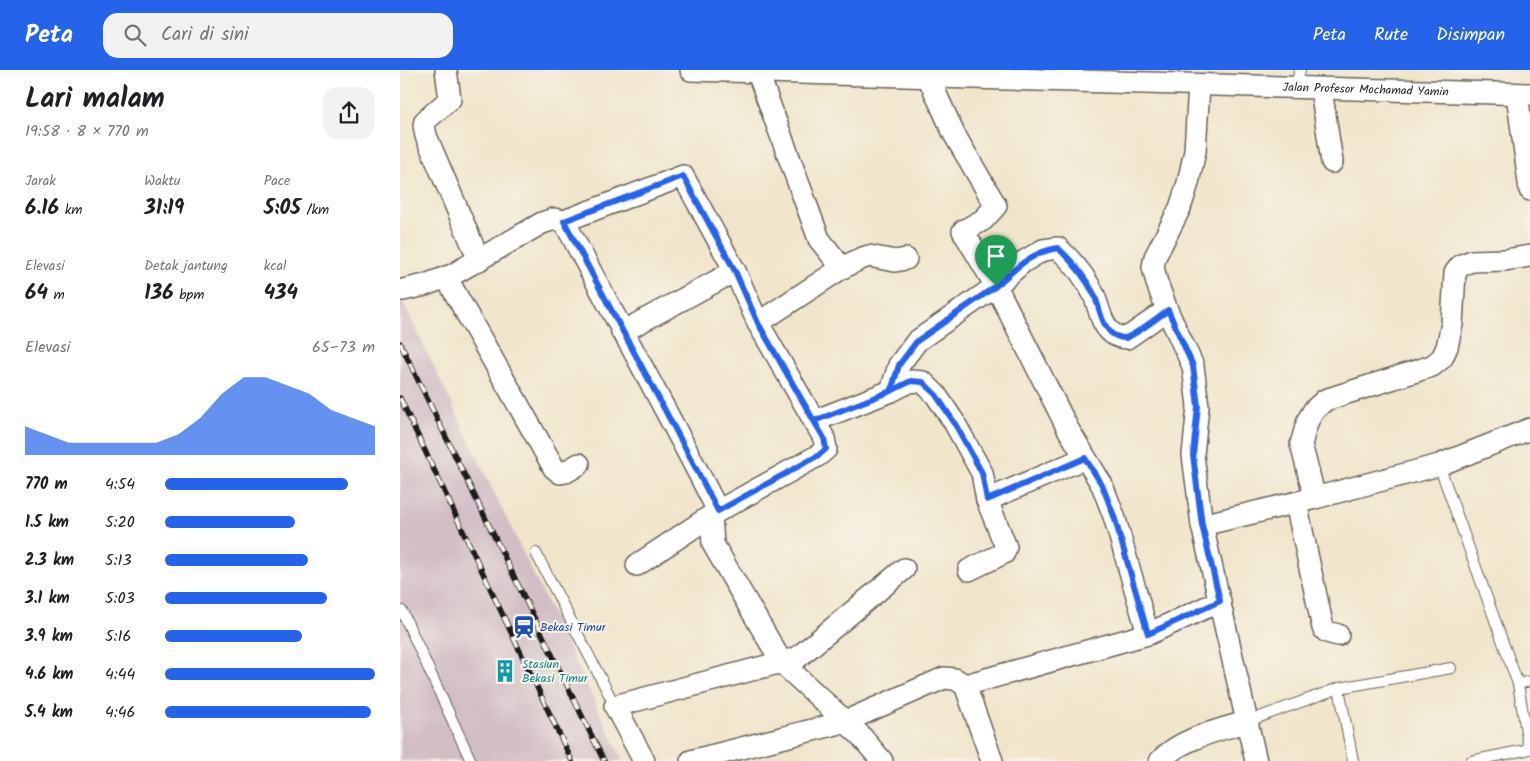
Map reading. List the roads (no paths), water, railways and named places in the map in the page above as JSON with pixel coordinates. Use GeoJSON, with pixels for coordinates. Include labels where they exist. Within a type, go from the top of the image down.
{"type":"FeatureCollection","features":[{"type":"Feature","properties":{"kind":"street"},"geometry":{"type":"LineString","coordinates":[[446,70],[450,99],[426,120],[424,125],[426,136],[479,260]]}},
{"type":"Feature","properties":{"kind":"street","name":"Jalan Profesor Mochamad Yamin"},"geometry":{"type":"LineString","coordinates":[[691,70],[758,73],[1165,76],[1199,85],[1298,79],[1322,89],[1523,94]]}},
{"type":"Feature","properties":{"kind":"street"},"geometry":{"type":"LineString","coordinates":[[758,73],[819,239],[842,268]]}},
{"type":"Feature","properties":{"kind":"street"},"geometry":{"type":"LineString","coordinates":[[927,73],[967,160],[996,206],[983,220],[963,231],[996,286],[1068,429],[1102,485],[1114,516],[1148,634]]}},
{"type":"Feature","properties":{"kind":"street"},"geometry":{"type":"LineString","coordinates":[[1199,85],[1195,151],[1188,183],[1180,208],[1155,257],[1153,267],[1157,283],[1193,366],[1198,406],[1193,455],[1202,525],[1256,761]]}},
{"type":"Feature","properties":{"kind":"street"},"geometry":{"type":"LineString","coordinates":[[1322,89],[1332,162]]}},
{"type":"Feature","properties":{"kind":"street"},"geometry":{"type":"LineString","coordinates":[[1523,94],[1530,190]]}},
{"type":"Feature","properties":{"kind":"street"},"geometry":{"type":"LineString","coordinates":[[403,290],[446,277],[542,223],[554,219],[564,221],[683,176],[735,271],[758,323],[824,438],[826,449],[819,455],[715,514],[637,565]]}},
{"type":"Feature","properties":{"kind":"street"},"geometry":{"type":"LineString","coordinates":[[564,221],[682,441],[715,514],[713,544],[782,662],[860,735],[882,761]]}},
{"type":"Feature","properties":{"kind":"street"},"geometry":{"type":"LineString","coordinates":[[891,391],[899,365],[917,341],[996,286],[1023,262],[1043,250],[1058,248],[1070,259],[1093,293],[1110,333],[1117,337],[1127,338],[1168,310]]}},
{"type":"Feature","properties":{"kind":"street"},"geometry":{"type":"LineString","coordinates":[[758,323],[842,268],[869,256],[896,261],[906,259]]}},
{"type":"Feature","properties":{"kind":"street"},"geometry":{"type":"LineString","coordinates":[[1338,635],[1327,632],[1323,628],[1300,444],[1308,420],[1314,410],[1325,400],[1432,366],[1442,358],[1452,324],[1455,273],[1461,265],[1472,261],[1505,260],[1530,256]]}},
{"type":"Feature","properties":{"kind":"street"},"geometry":{"type":"LineString","coordinates":[[622,332],[735,271]]}},
{"type":"Feature","properties":{"kind":"street"},"geometry":{"type":"LineString","coordinates":[[446,277],[554,468],[560,473],[566,472],[579,464]]}},
{"type":"Feature","properties":{"kind":"street"},"geometry":{"type":"LineString","coordinates":[[814,421],[891,391],[911,381],[923,382],[936,395],[954,422],[982,473],[987,500],[1006,547],[1004,553],[969,570]]}},
{"type":"Feature","properties":{"kind":"street"},"geometry":{"type":"LineString","coordinates":[[1202,525],[1439,465],[1530,429]]}},
{"type":"Feature","properties":{"kind":"street"},"geometry":{"type":"LineString","coordinates":[[987,500],[1085,458]]}},
{"type":"Feature","properties":{"kind":"street"},"geometry":{"type":"LineString","coordinates":[[644,761],[615,706],[797,658],[904,570]]}},
{"type":"Feature","properties":{"kind":"street"},"geometry":{"type":"LineString","coordinates":[[965,685],[1148,634],[1220,601]]}},
{"type":"Feature","properties":{"kind":"street"},"geometry":{"type":"LineString","coordinates":[[691,761],[844,722],[944,678],[955,679],[965,685],[992,761]]}},
{"type":"Feature","properties":{"kind":"street"},"geometry":{"type":"LineString","coordinates":[[1160,761],[1181,746],[1209,733],[1246,722]]}},
{"type":"Feature","properties":{"kind":"lane"},"geometry":{"type":"LineString","coordinates":[[1439,465],[1518,684],[1530,749],[1471,761]]}},
{"type":"Feature","properties":{"kind":"lane"},"geometry":{"type":"LineString","coordinates":[[536,553],[615,706]]}},
{"type":"Feature","properties":{"kind":"lane"},"geometry":{"type":"LineString","coordinates":[[401,610],[472,761]]}},
{"type":"Feature","properties":{"kind":"lane"},"geometry":{"type":"LineString","coordinates":[[1246,722],[1339,688],[1451,668]]}},
{"type":"Feature","properties":{"kind":"lane"},"geometry":{"type":"LineString","coordinates":[[1518,684],[1530,681]]}},
{"type":"Feature","properties":{"kind":"lane"},"geometry":{"type":"LineString","coordinates":[[1339,688],[1353,761]]}},
{"type":"Feature","properties":{"kind":"railway"},"geometry":{"type":"LineString","coordinates":[[400,343],[604,761]]}},
{"type":"Feature","properties":{"kind":"railway"},"geometry":{"type":"LineString","coordinates":[[400,398],[572,761]]}},
{"type":"Feature","properties":{"kind":"place","name":"Bekasi Timur"},"geometry":{"type":"Point","coordinates":[524,627]}},
{"type":"Feature","properties":{"kind":"place","name":"Stasiun Bekasi Timur"},"geometry":{"type":"Point","coordinates":[505,671]}}]}
